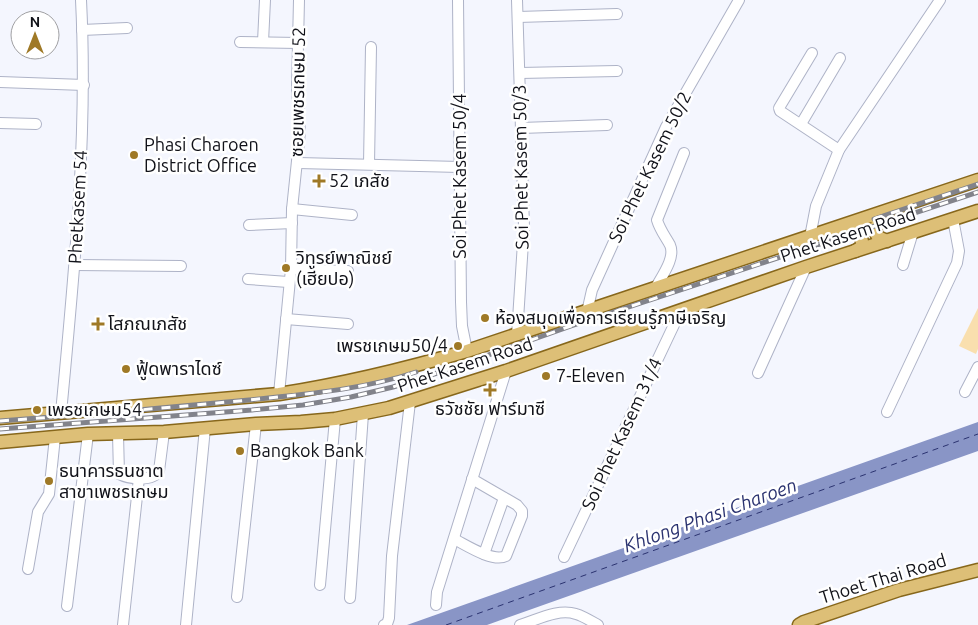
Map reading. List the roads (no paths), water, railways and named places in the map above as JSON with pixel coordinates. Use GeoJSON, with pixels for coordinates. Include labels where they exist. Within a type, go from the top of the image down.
{"type":"FeatureCollection","features":[{"type":"Feature","properties":{"kind":"main road","name":"Phet Kasem Road"},"geometry":{"type":"LineString","coordinates":[[0,418],[280,394],[322,388],[363,379],[466,352],[978,180]]}},
{"type":"Feature","properties":{"kind":"main road","name":"Phet Kasem Road"},"geometry":{"type":"LineString","coordinates":[[0,442],[88,434],[164,432],[335,419],[363,414],[410,402],[506,371],[806,267],[978,211]]}},
{"type":"Feature","properties":{"kind":"main road"},"geometry":{"type":"LineString","coordinates":[[881,213],[875,231],[876,235],[887,241]]}},
{"type":"Feature","properties":{"kind":"main road"},"geometry":{"type":"LineString","coordinates":[[843,226],[861,236],[863,241],[860,250],[854,252]]}},
{"type":"Feature","properties":{"kind":"main road","name":"Thoet Thai Road"},"geometry":{"type":"LineString","coordinates":[[799,625],[899,590],[978,570]]}},
{"type":"Feature","properties":{"kind":"street","name":"Phetkasem 54"},"geometry":{"type":"LineString","coordinates":[[61,413],[80,206],[84,85],[81,0]]}},
{"type":"Feature","properties":{"kind":"street"},"geometry":{"type":"LineString","coordinates":[[263,42],[265,0]]}},
{"type":"Feature","properties":{"kind":"street","name":"ซอยเพชรเกษม 52"},"geometry":{"type":"LineString","coordinates":[[280,394],[290,269],[292,209],[300,132],[297,88],[299,0]]}},
{"type":"Feature","properties":{"kind":"street","name":"Soi Phet Kasem 50/4"},"geometry":{"type":"LineString","coordinates":[[458,0],[461,302],[466,352]]}},
{"type":"Feature","properties":{"kind":"street","name":"Soi Phet Kasem 50/3"},"geometry":{"type":"LineString","coordinates":[[517,0],[524,227],[517,335]]}},
{"type":"Feature","properties":{"kind":"street","name":"Soi Phet Kasem 50/2"},"geometry":{"type":"LineString","coordinates":[[587,312],[592,290],[666,127],[739,0]]}},
{"type":"Feature","properties":{"kind":"street"},"geometry":{"type":"LineString","coordinates":[[810,237],[816,206],[839,150],[940,0]]}},
{"type":"Feature","properties":{"kind":"street"},"geometry":{"type":"LineString","coordinates":[[518,17],[617,14]]}},
{"type":"Feature","properties":{"kind":"street"},"geometry":{"type":"LineString","coordinates":[[82,30],[127,28]]}},
{"type":"Feature","properties":{"kind":"street"},"geometry":{"type":"LineString","coordinates":[[240,42],[298,43]]}},
{"type":"Feature","properties":{"kind":"street"},"geometry":{"type":"LineString","coordinates":[[369,164],[371,48]]}},
{"type":"Feature","properties":{"kind":"street"},"geometry":{"type":"LineString","coordinates":[[812,53],[779,108],[780,111],[839,150]]}},
{"type":"Feature","properties":{"kind":"street"},"geometry":{"type":"LineString","coordinates":[[801,124],[840,58]]}},
{"type":"Feature","properties":{"kind":"street"},"geometry":{"type":"LineString","coordinates":[[520,73],[617,71]]}},
{"type":"Feature","properties":{"kind":"street"},"geometry":{"type":"LineString","coordinates":[[0,82],[84,85]]}},
{"type":"Feature","properties":{"kind":"street"},"geometry":{"type":"LineString","coordinates":[[0,123],[36,124]]}},
{"type":"Feature","properties":{"kind":"street"},"geometry":{"type":"LineString","coordinates":[[521,128],[607,125]]}},
{"type":"Feature","properties":{"kind":"street"},"geometry":{"type":"LineString","coordinates":[[655,289],[672,254],[670,246],[661,233],[656,220],[684,153]]}},
{"type":"Feature","properties":{"kind":"street"},"geometry":{"type":"LineString","coordinates":[[298,163],[460,167]]}},
{"type":"Feature","properties":{"kind":"street"},"geometry":{"type":"LineString","coordinates":[[292,209],[352,215]]}},
{"type":"Feature","properties":{"kind":"street"},"geometry":{"type":"LineString","coordinates":[[887,412],[957,263],[959,251],[953,219]]}},
{"type":"Feature","properties":{"kind":"street"},"geometry":{"type":"LineString","coordinates":[[249,225],[292,224]]}},
{"type":"Feature","properties":{"kind":"street"},"geometry":{"type":"LineString","coordinates":[[903,265],[913,232]]}},
{"type":"Feature","properties":{"kind":"street"},"geometry":{"type":"LineString","coordinates":[[75,265],[181,266]]}},
{"type":"Feature","properties":{"kind":"street"},"geometry":{"type":"LineString","coordinates":[[758,373],[806,267]]}},
{"type":"Feature","properties":{"kind":"street"},"geometry":{"type":"LineString","coordinates":[[290,269],[348,271]]}},
{"type":"Feature","properties":{"kind":"street"},"geometry":{"type":"LineString","coordinates":[[248,279],[288,282]]}},
{"type":"Feature","properties":{"kind":"street","name":"Soi Phet Kasem 31/4"},"geometry":{"type":"LineString","coordinates":[[564,557],[680,310]]}},
{"type":"Feature","properties":{"kind":"street"},"geometry":{"type":"LineString","coordinates":[[286,319],[348,324]]}},
{"type":"Feature","properties":{"kind":"street"},"geometry":{"type":"LineString","coordinates":[[965,392],[978,367]]}},
{"type":"Feature","properties":{"kind":"street"},"geometry":{"type":"LineString","coordinates":[[436,605],[437,592],[506,371]]}},
{"type":"Feature","properties":{"kind":"street"},"geometry":{"type":"LineString","coordinates":[[384,625],[387,624],[389,618],[392,556],[410,402]]}},
{"type":"Feature","properties":{"kind":"street"},"geometry":{"type":"LineString","coordinates":[[350,598],[363,414]]}},
{"type":"Feature","properties":{"kind":"street"},"geometry":{"type":"LineString","coordinates":[[320,585],[335,419]]}},
{"type":"Feature","properties":{"kind":"street"},"geometry":{"type":"LineString","coordinates":[[237,597],[256,424]]}},
{"type":"Feature","properties":{"kind":"street"},"geometry":{"type":"LineString","coordinates":[[186,625],[205,428]]}},
{"type":"Feature","properties":{"kind":"street"},"geometry":{"type":"LineString","coordinates":[[118,434],[119,474],[123,477],[139,478],[157,476],[164,432]]}},
{"type":"Feature","properties":{"kind":"street"},"geometry":{"type":"LineString","coordinates":[[67,606],[88,434]]}},
{"type":"Feature","properties":{"kind":"street"},"geometry":{"type":"LineString","coordinates":[[28,568],[38,512],[49,494],[55,437]]}},
{"type":"Feature","properties":{"kind":"street"},"geometry":{"type":"LineString","coordinates":[[123,625],[139,478]]}},
{"type":"Feature","properties":{"kind":"street"},"geometry":{"type":"LineString","coordinates":[[454,539],[497,559],[506,556],[522,516],[520,508],[472,479]]}},
{"type":"Feature","properties":{"kind":"street"},"geometry":{"type":"LineString","coordinates":[[484,554],[504,498]]}},
{"type":"Feature","properties":{"kind":"street"},"geometry":{"type":"LineString","coordinates":[[520,625],[560,612],[576,614],[598,625]]}},
{"type":"Feature","properties":{"kind":"water"},"geometry":{"type":"Polygon","coordinates":[[[978,422],[978,451],[487,625],[407,625],[978,422]]]}},
{"type":"Feature","properties":{"kind":"railway"},"geometry":{"type":"LineString","coordinates":[[874,219],[978,184]]}},
{"type":"Feature","properties":{"kind":"railway"},"geometry":{"type":"LineString","coordinates":[[0,429],[303,405],[351,397],[393,387],[571,326],[978,192]]}},
{"type":"Feature","properties":{"kind":"railway"},"geometry":{"type":"LineString","coordinates":[[0,421],[187,406],[312,393],[375,383],[416,372]]}},
{"type":"Feature","properties":{"kind":"place","name":"Phasi Charoen District Office"},"geometry":{"type":"Point","coordinates":[134,155]}},
{"type":"Feature","properties":{"kind":"place","name":"52 เภสัช"},"geometry":{"type":"Point","coordinates":[319,181]}},
{"type":"Feature","properties":{"kind":"place","name":"วิทูรย์พาณิชย์ (เฮียปอ)"},"geometry":{"type":"Point","coordinates":[286,268]}},
{"type":"Feature","properties":{"kind":"place","name":"ห้องสมุดเพื่อการเรียนรู้ภาษีเจริญ"},"geometry":{"type":"Point","coordinates":[485,318]}},
{"type":"Feature","properties":{"kind":"place","name":"โสภณเภสัช"},"geometry":{"type":"Point","coordinates":[98,324]}},
{"type":"Feature","properties":{"kind":"place","name":"เพรชเกษม50/4"},"geometry":{"type":"Point","coordinates":[458,346]}},
{"type":"Feature","properties":{"kind":"place","name":"ฟู้ดพาราไดซ์"},"geometry":{"type":"Point","coordinates":[126,369]}},
{"type":"Feature","properties":{"kind":"place","name":"7-Eleven"},"geometry":{"type":"Point","coordinates":[546,376]}},
{"type":"Feature","properties":{"kind":"place","name":"ธวัชชัย ฟาร์มาซี"},"geometry":{"type":"Point","coordinates":[490,390]}},
{"type":"Feature","properties":{"kind":"place","name":"เพรชเกษม54"},"geometry":{"type":"Point","coordinates":[37,410]}},
{"type":"Feature","properties":{"kind":"place","name":"Bangkok Bank"},"geometry":{"type":"Point","coordinates":[240,451]}},
{"type":"Feature","properties":{"kind":"place","name":"ธนาคารธนชาต สาขาเพชรเกษม"},"geometry":{"type":"Point","coordinates":[49,481]}},
{"type":"Feature","properties":{"kind":"water label","name":"Khlong Phasi Charoen"},"geometry":{"type":"Point","coordinates":[710,515]}}]}
